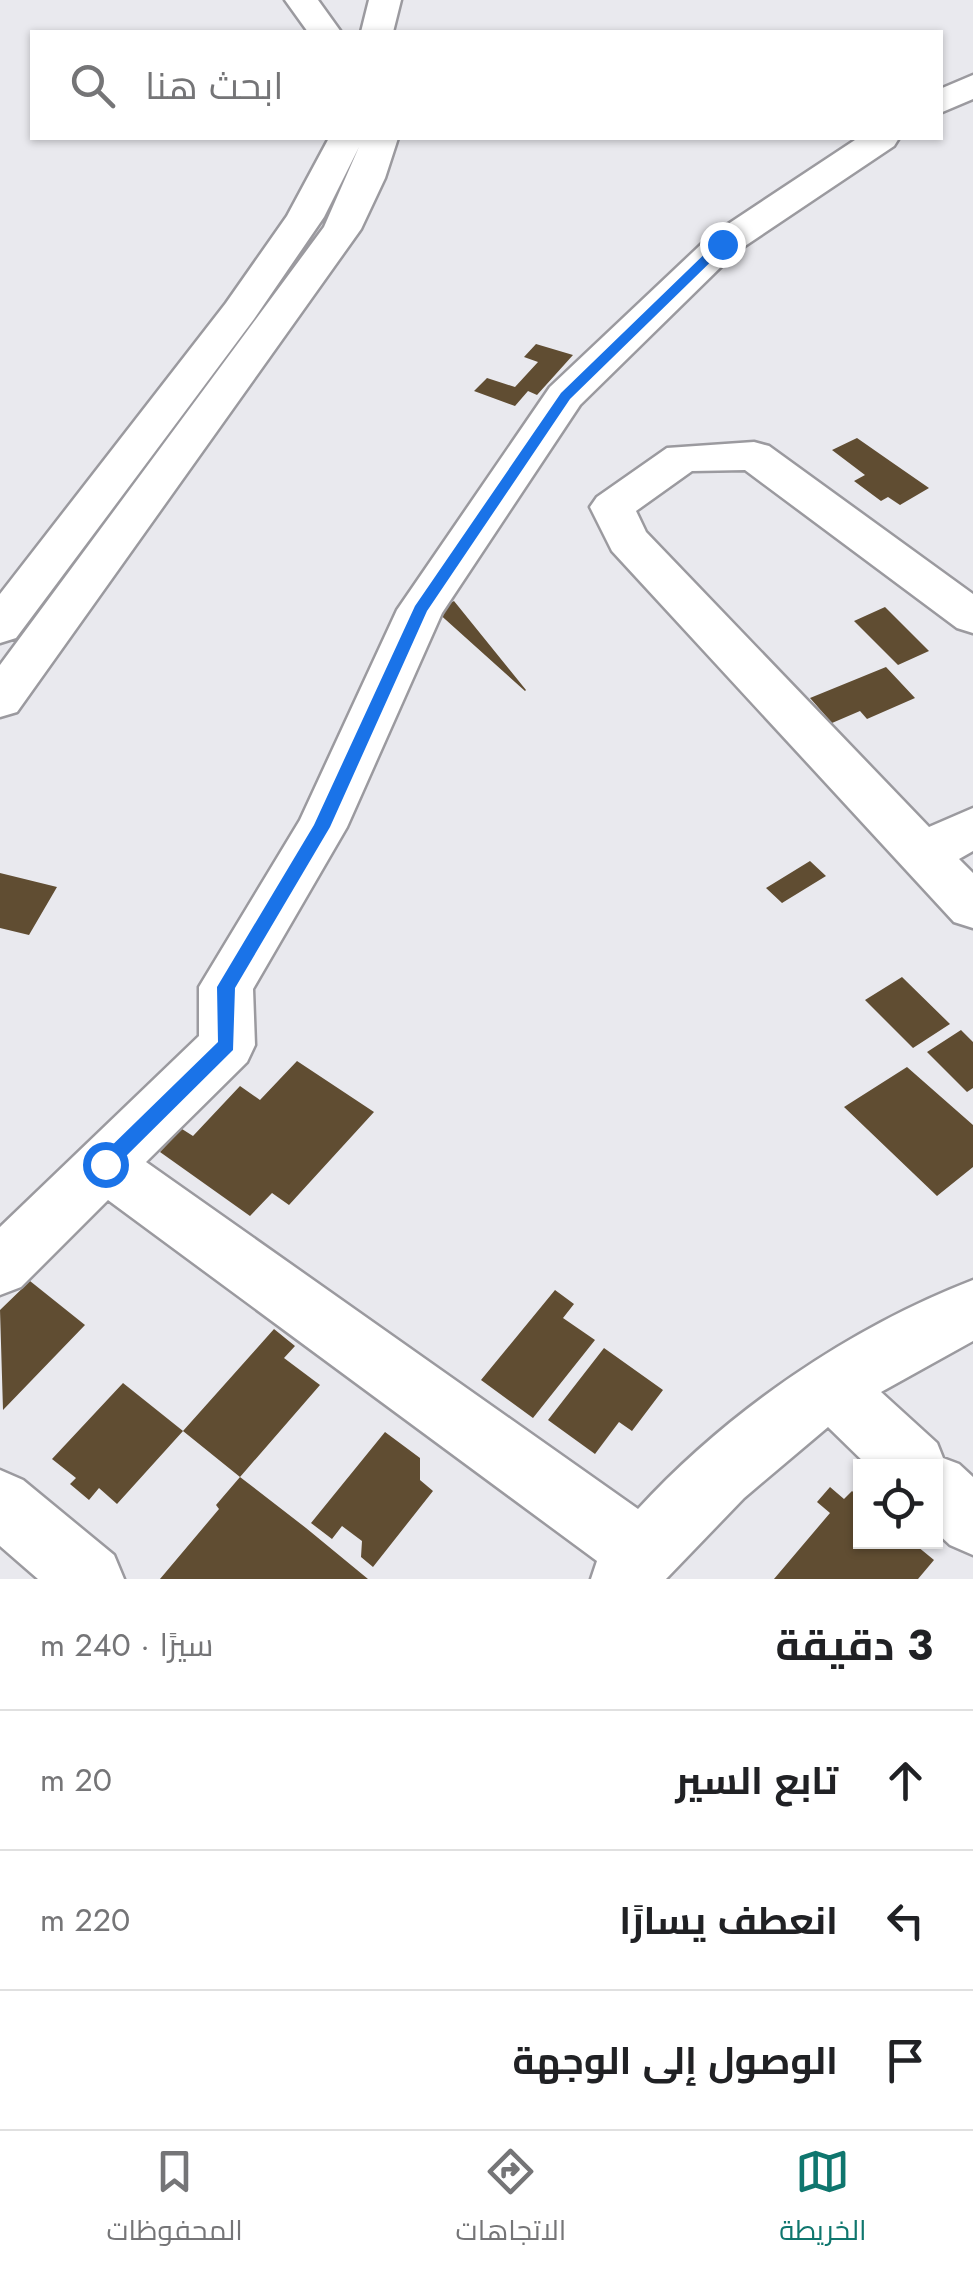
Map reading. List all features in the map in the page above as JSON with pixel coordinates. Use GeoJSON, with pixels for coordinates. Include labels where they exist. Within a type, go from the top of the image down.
{"type":"FeatureCollection","features":[{"type":"Feature","properties":{"kind":"street"},"geometry":{"type":"LineString","coordinates":[[301,0],[323,30]]}},
{"type":"Feature","properties":{"kind":"street"},"geometry":{"type":"LineString","coordinates":[[378,30],[385,0]]}},
{"type":"Feature","properties":{"kind":"street"},"geometry":{"type":"LineString","coordinates":[[943,102],[973,85]]}},
{"type":"Feature","properties":{"kind":"street"},"geometry":{"type":"LineString","coordinates":[[0,627],[240,311],[305,217],[345,140]]}},
{"type":"Feature","properties":{"kind":"street"},"geometry":{"type":"LineString","coordinates":[[0,700],[342,230],[367,178],[379,140]]}},
{"type":"Feature","properties":{"kind":"street"},"geometry":{"type":"LineString","coordinates":[[0,1267],[227,1045],[226,987],[322,827],[420,610],[565,396],[722,244],[878,140]]}},
{"type":"Feature","properties":{"kind":"street"},"geometry":{"type":"LineString","coordinates":[[973,617],[754,456],[682,458],[612,506],[628,540],[973,907]]}},
{"type":"Feature","properties":{"kind":"street"},"geometry":{"type":"LineString","coordinates":[[924,854],[973,827]]}},
{"type":"Feature","properties":{"kind":"street"},"geometry":{"type":"LineString","coordinates":[[105,1164],[633,1566],[723,1474],[832,1388],[973,1309]]}},
{"type":"Feature","properties":{"kind":"street"},"geometry":{"type":"LineString","coordinates":[[832,1388],[907,1459]]}},
{"type":"Feature","properties":{"kind":"street"},"geometry":{"type":"LineString","coordinates":[[943,1493],[973,1522]]}},
{"type":"Feature","properties":{"kind":"street"},"geometry":{"type":"LineString","coordinates":[[0,1503],[90,1579]]}},
{"type":"Feature","properties":{"kind":"building"},"geometry":{"type":"Polygon","coordinates":[[[536,344],[573,355],[537,395],[528,391],[515,406],[474,391],[487,378],[515,387],[538,362],[524,357],[536,344]]]}},
{"type":"Feature","properties":{"kind":"building"},"geometry":{"type":"Polygon","coordinates":[[[857,438],[929,488],[900,505],[888,497],[881,501],[854,481],[865,475],[832,450],[857,438]]]}},
{"type":"Feature","properties":{"kind":"building"},"geometry":{"type":"Polygon","coordinates":[[[454,601],[526,690],[525,691],[436,611],[454,601]]]}},
{"type":"Feature","properties":{"kind":"building"},"geometry":{"type":"Polygon","coordinates":[[[885,607],[929,651],[898,665],[854,621],[885,607]]]}},
{"type":"Feature","properties":{"kind":"building"},"geometry":{"type":"Polygon","coordinates":[[[886,667],[915,698],[867,719],[860,711],[832,723],[810,698],[886,667]]]}},
{"type":"Feature","properties":{"kind":"building"},"geometry":{"type":"Polygon","coordinates":[[[810,861],[826,876],[782,903],[766,888],[810,861]]]}},
{"type":"Feature","properties":{"kind":"building"},"geometry":{"type":"Polygon","coordinates":[[[0,873],[57,887],[29,935],[0,928],[0,873]]]}},
{"type":"Feature","properties":{"kind":"building"},"geometry":{"type":"Polygon","coordinates":[[[902,977],[950,1024],[913,1048],[865,1000],[902,977]]]}},
{"type":"Feature","properties":{"kind":"building"},"geometry":{"type":"Polygon","coordinates":[[[961,1030],[973,1042],[973,1088],[967,1092],[927,1052],[961,1030]]]}},
{"type":"Feature","properties":{"kind":"building"},"geometry":{"type":"Polygon","coordinates":[[[297,1061],[374,1112],[289,1205],[272,1193],[250,1216],[160,1152],[182,1129],[193,1136],[240,1086],[260,1100],[297,1061]]]}},
{"type":"Feature","properties":{"kind":"building"},"geometry":{"type":"Polygon","coordinates":[[[907,1067],[973,1125],[973,1167],[937,1196],[844,1107],[907,1067]]]}},
{"type":"Feature","properties":{"kind":"building"},"geometry":{"type":"Polygon","coordinates":[[[30,1281],[85,1325],[3,1410],[0,1310],[30,1281]]]}},
{"type":"Feature","properties":{"kind":"building"},"geometry":{"type":"Polygon","coordinates":[[[555,1290],[574,1304],[563,1318],[595,1340],[533,1418],[481,1380],[555,1290]]]}},
{"type":"Feature","properties":{"kind":"building"},"geometry":{"type":"Polygon","coordinates":[[[274,1329],[295,1346],[284,1358],[320,1385],[240,1477],[183,1431],[274,1329]]]}},
{"type":"Feature","properties":{"kind":"building"},"geometry":{"type":"Polygon","coordinates":[[[604,1348],[663,1390],[632,1431],[619,1422],[595,1454],[548,1420],[604,1348]]]}},
{"type":"Feature","properties":{"kind":"building"},"geometry":{"type":"Polygon","coordinates":[[[123,1383],[183,1431],[117,1504],[99,1488],[89,1500],[70,1484],[76,1478],[52,1459],[123,1383]]]}},
{"type":"Feature","properties":{"kind":"building"},"geometry":{"type":"Polygon","coordinates":[[[385,1432],[420,1458],[420,1480],[433,1491],[373,1567],[361,1557],[362,1541],[342,1526],[332,1539],[311,1523],[385,1432]]]}},
{"type":"Feature","properties":{"kind":"building"},"geometry":{"type":"Polygon","coordinates":[[[240,1477],[368,1579],[160,1579],[219,1509],[216,1505],[240,1477]]]}},
{"type":"Feature","properties":{"kind":"building"},"geometry":{"type":"Polygon","coordinates":[[[830,1487],[844,1499],[853,1492],[853,1549],[921,1549],[934,1560],[918,1579],[774,1579],[830,1513],[817,1502],[830,1487]]]}},
{"type":"Feature","properties":{"kind":"route"},"geometry":{"type":"LineString","coordinates":[[105,1164],[227,1045],[226,987],[322,827],[420,610],[565,396],[722,244]]}}]}
